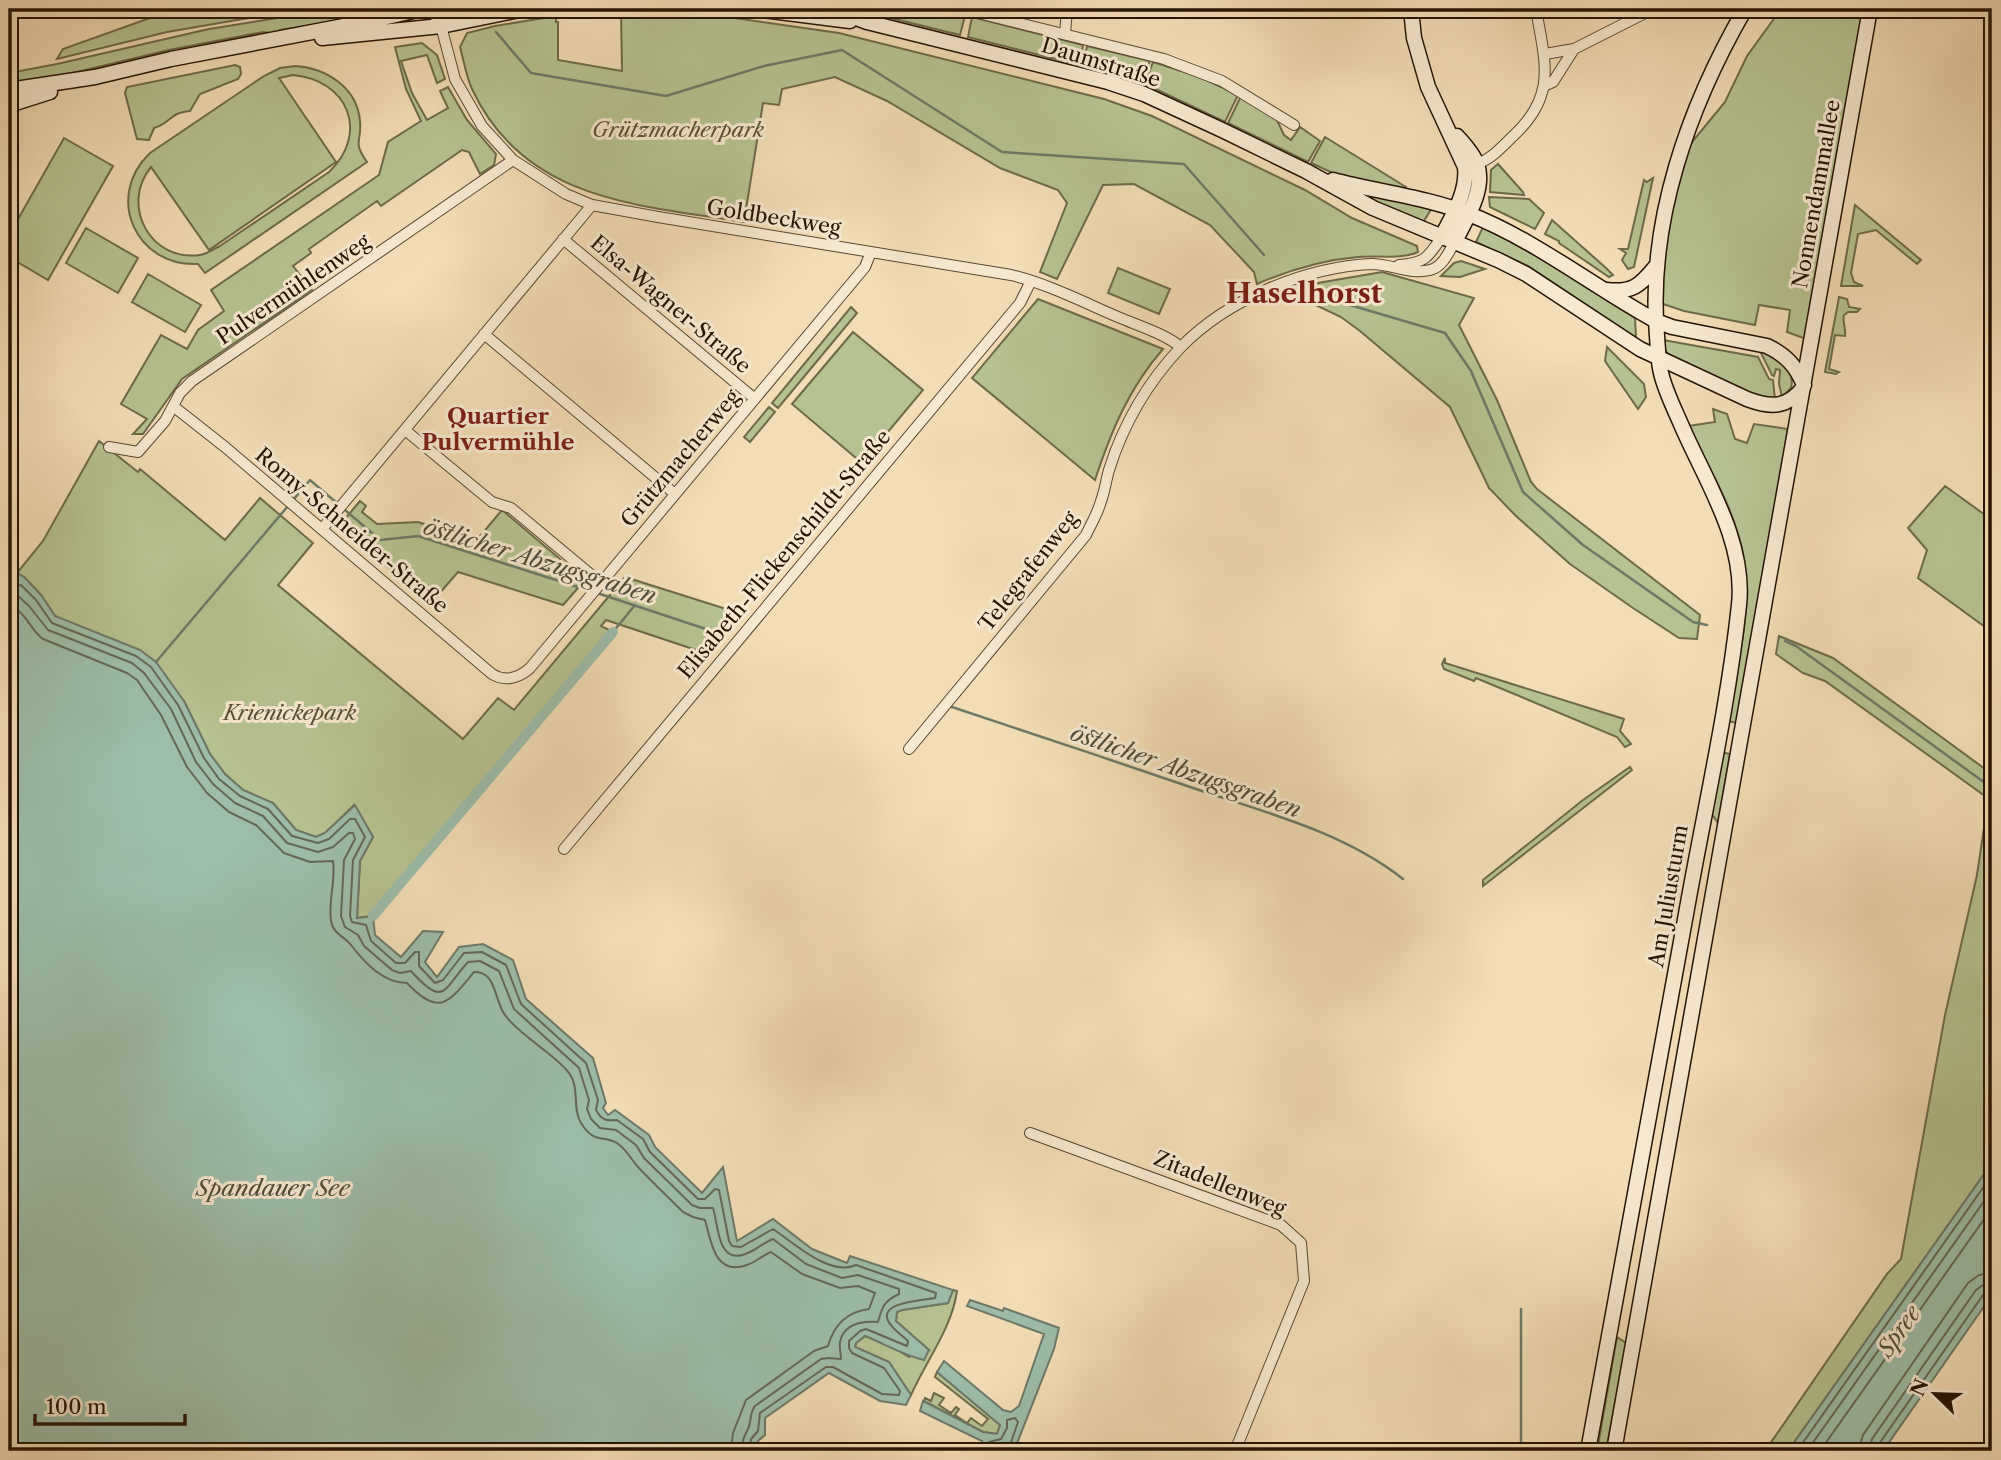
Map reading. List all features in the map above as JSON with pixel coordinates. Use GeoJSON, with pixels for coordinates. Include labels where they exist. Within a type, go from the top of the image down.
{"type":"FeatureCollection","features":[{"type":"Feature","properties":{"kind":"main road"},"geometry":{"type":"LineString","coordinates":[[9,105],[95,77],[171,59],[422,9]]}},
{"type":"Feature","properties":{"kind":"main road"},"geometry":{"type":"LineString","coordinates":[[435,9],[441,26]]}},
{"type":"Feature","properties":{"kind":"main road"},"geometry":{"type":"LineString","coordinates":[[247,45],[441,26],[524,9]]}},
{"type":"Feature","properties":{"kind":"main road","name":"Daumstraße"},"geometry":{"type":"LineString","coordinates":[[754,9],[867,22]]}},
{"type":"Feature","properties":{"kind":"main road","name":"Daumstraße"},"geometry":{"type":"LineString","coordinates":[[832,9],[867,22],[1139,92],[1312,174],[1373,208],[1526,274],[1621,337],[1659,358],[1765,405],[1788,403],[1804,387],[1793,364],[1782,353],[1768,346],[1672,327],[1656,321],[1533,244],[1462,211],[1312,174]]}},
{"type":"Feature","properties":{"kind":"main road"},"geometry":{"type":"LineString","coordinates":[[1411,9],[1414,38],[1422,69],[1465,167],[1462,211]]}},
{"type":"Feature","properties":{"kind":"main road"},"geometry":{"type":"LineString","coordinates":[[1656,321],[1656,266],[1666,206],[1690,126],[1723,49],[1745,9]]}},
{"type":"Feature","properties":{"kind":"main road","name":"Nonnendammallee"},"geometry":{"type":"LineString","coordinates":[[1804,387],[1870,9]]}},
{"type":"Feature","properties":{"kind":"main road"},"geometry":{"type":"LineString","coordinates":[[9,90],[95,77]]}},
{"type":"Feature","properties":{"kind":"main road"},"geometry":{"type":"LineString","coordinates":[[1443,119],[1470,151],[1477,164],[1479,185],[1447,241]]}},
{"type":"Feature","properties":{"kind":"main road"},"geometry":{"type":"LineString","coordinates":[[1604,289],[1623,291],[1634,288],[1644,281],[1656,266]]}},
{"type":"Feature","properties":{"kind":"main road","name":"Am Juliusturm"},"geometry":{"type":"LineString","coordinates":[[1588,1451],[1719,731],[1740,601],[1733,543],[1660,370],[1656,321]]}},
{"type":"Feature","properties":{"kind":"main road"},"geometry":{"type":"LineString","coordinates":[[1614,1451],[1804,387]]}},
{"type":"Feature","properties":{"kind":"main road"},"geometry":{"type":"LineString","coordinates":[[1719,731],[1742,735]]}},
{"type":"Feature","properties":{"kind":"street","name":"Daumstraße"},"geometry":{"type":"LineString","coordinates":[[962,9],[1164,59],[1209,75],[1294,125]]}},
{"type":"Feature","properties":{"kind":"street"},"geometry":{"type":"LineString","coordinates":[[1065,34],[1067,9]]}},
{"type":"Feature","properties":{"kind":"street"},"geometry":{"type":"LineString","coordinates":[[1477,164],[1486,160],[1520,131],[1536,108],[1544,86],[1545,54],[1536,9]]}},
{"type":"Feature","properties":{"kind":"street"},"geometry":{"type":"LineString","coordinates":[[1545,54],[1574,49],[1653,9]]}},
{"type":"Feature","properties":{"kind":"street","name":"Goldbeckweg"},"geometry":{"type":"LineString","coordinates":[[441,26],[455,79],[489,135],[513,160],[566,194],[592,205],[1011,275],[1172,340],[1181,347]]}},
{"type":"Feature","properties":{"kind":"street"},"geometry":{"type":"LineString","coordinates":[[1544,86],[1553,82],[1574,49]]}},
{"type":"Feature","properties":{"kind":"street","name":"Pulvermühlenweg"},"geometry":{"type":"LineString","coordinates":[[109,447],[138,452],[165,421],[180,393],[195,379],[513,160]]}},
{"type":"Feature","properties":{"kind":"street"},"geometry":{"type":"LineString","coordinates":[[322,529],[592,205]]}},
{"type":"Feature","properties":{"kind":"street","name":"Elsa-Wagner-Straße"},"geometry":{"type":"LineString","coordinates":[[563,239],[755,399]]}},
{"type":"Feature","properties":{"kind":"street","name":"Telegrafenweg"},"geometry":{"type":"LineString","coordinates":[[909,749],[1086,535],[1101,503],[1110,469],[1128,422],[1157,376],[1181,347],[1219,316],[1273,287],[1329,271],[1368,265],[1422,262],[1447,241]]}},
{"type":"Feature","properties":{"kind":"street","name":"Grützmacherweg"},"geometry":{"type":"LineString","coordinates":[[509,678],[524,674],[530,668],[865,267],[871,252]]}},
{"type":"Feature","properties":{"kind":"street","name":"Elisabeth-Flickenschildt-Straße"},"geometry":{"type":"LineString","coordinates":[[564,849],[1020,303],[1031,281]]}},
{"type":"Feature","properties":{"kind":"street"},"geometry":{"type":"LineString","coordinates":[[484,334],[675,494]]}},
{"type":"Feature","properties":{"kind":"street","name":"Romy-Schneider-Straße"},"geometry":{"type":"LineString","coordinates":[[173,407],[492,674],[509,678]]}},
{"type":"Feature","properties":{"kind":"street"},"geometry":{"type":"LineString","coordinates":[[405,430],[492,502],[512,508],[598,586]]}},
{"type":"Feature","properties":{"kind":"street","name":"Zitadellenweg"},"geometry":{"type":"LineString","coordinates":[[1030,1133],[1281,1225],[1301,1242],[1304,1281],[1235,1451]]}},
{"type":"Feature","properties":{"kind":"green space"},"geometry":{"type":"Polygon","coordinates":[[[175,9],[301,9],[167,32],[57,59],[63,49],[175,9]]]}},
{"type":"Feature","properties":{"kind":"green space"},"geometry":{"type":"Polygon","coordinates":[[[333,9],[398,9],[371,16],[280,30],[277,34],[263,32],[169,50],[56,77],[9,84],[9,73],[209,29],[333,9]]]}},
{"type":"Feature","properties":{"kind":"green space","name":"Grützmacherpark"},"geometry":{"type":"Polygon","coordinates":[[[621,9],[693,12],[839,33],[1104,99],[1152,116],[1305,190],[1352,218],[1417,246],[1418,252],[1404,256],[1358,257],[1319,263],[1257,284],[1254,272],[1210,225],[1134,184],[1103,185],[1057,279],[1040,272],[1067,203],[1058,190],[1000,168],[887,101],[835,77],[782,89],[779,105],[763,103],[744,222],[664,210],[588,191],[553,176],[522,155],[494,126],[472,89],[460,47],[467,33],[556,16],[558,60],[622,71],[621,9]]]}},
{"type":"Feature","properties":{"kind":"green space"},"geometry":{"type":"Polygon","coordinates":[[[854,9],[936,9],[965,16],[960,35],[854,9]]]}},
{"type":"Feature","properties":{"kind":"green space"},"geometry":{"type":"Polygon","coordinates":[[[1781,9],[1866,9],[1806,339],[1787,332],[1790,310],[1759,305],[1755,325],[1684,311],[1660,303],[1669,217],[1688,147],[1725,102],[1747,56],[1781,9]]]}},
{"type":"Feature","properties":{"kind":"green space"},"geometry":{"type":"Polygon","coordinates":[[[972,17],[1083,45],[1080,65],[968,37],[972,17]]]}},
{"type":"Feature","properties":{"kind":"green space"},"geometry":{"type":"Polygon","coordinates":[[[422,43],[437,55],[445,79],[437,83],[427,55],[401,61],[412,93],[427,120],[448,108],[440,91],[448,87],[467,120],[496,154],[494,165],[480,174],[469,152],[462,150],[381,206],[377,201],[309,249],[311,253],[293,266],[312,290],[182,379],[143,434],[133,434],[147,419],[121,404],[161,335],[187,349],[198,330],[224,311],[211,290],[379,175],[388,142],[421,121],[406,89],[395,47],[422,43]]]}},
{"type":"Feature","properties":{"kind":"green space"},"geometry":{"type":"Polygon","coordinates":[[[1087,46],[1150,61],[1141,83],[1083,66],[1087,46]]]}},
{"type":"Feature","properties":{"kind":"green space"},"geometry":{"type":"Polygon","coordinates":[[[1153,62],[1200,77],[1238,95],[1225,122],[1145,84],[1153,62]]]}},
{"type":"Feature","properties":{"kind":"green space"},"geometry":{"type":"Polygon","coordinates":[[[235,65],[240,67],[241,74],[238,79],[200,94],[190,111],[178,114],[154,128],[149,140],[137,139],[125,93],[127,87],[235,65]]]}},
{"type":"Feature","properties":{"kind":"green space"},"geometry":{"type":"Polygon","coordinates":[[[295,66],[318,71],[346,89],[358,109],[359,145],[367,162],[205,273],[198,264],[176,262],[158,254],[143,242],[133,226],[129,189],[136,171],[150,153],[280,68],[295,66]],[[293,75],[279,78],[336,162],[209,250],[151,167],[142,182],[139,198],[145,228],[154,240],[167,250],[182,255],[205,254],[329,172],[341,157],[348,141],[350,125],[347,111],[339,98],[328,87],[312,79],[293,75]]]}},
{"type":"Feature","properties":{"kind":"green space"},"geometry":{"type":"Polygon","coordinates":[[[1241,96],[1276,118],[1284,135],[1291,140],[1300,127],[1320,141],[1308,162],[1228,123],[1241,96]]]}},
{"type":"Feature","properties":{"kind":"green space"},"geometry":{"type":"Polygon","coordinates":[[[1325,137],[1406,187],[1406,193],[1335,174],[1311,163],[1325,137]]]}},
{"type":"Feature","properties":{"kind":"green space"},"geometry":{"type":"Polygon","coordinates":[[[64,138],[113,166],[48,280],[9,257],[9,235],[64,138]]]}},
{"type":"Feature","properties":{"kind":"green space"},"geometry":{"type":"Polygon","coordinates":[[[1498,164],[1524,195],[1490,192],[1491,170],[1498,164]]]}},
{"type":"Feature","properties":{"kind":"green space"},"geometry":{"type":"Polygon","coordinates":[[[1653,178],[1634,267],[1628,269],[1622,260],[1626,253],[1620,249],[1628,249],[1644,180],[1647,182],[1653,178]]]}},
{"type":"Feature","properties":{"kind":"green space"},"geometry":{"type":"Polygon","coordinates":[[[1347,188],[1432,208],[1422,224],[1347,188]]]}},
{"type":"Feature","properties":{"kind":"green space"},"geometry":{"type":"Polygon","coordinates":[[[1489,197],[1529,199],[1544,213],[1535,229],[1490,207],[1489,197]]]}},
{"type":"Feature","properties":{"kind":"green space"},"geometry":{"type":"Polygon","coordinates":[[[1855,205],[1921,260],[1917,264],[1876,230],[1858,234],[1851,273],[1854,282],[1863,286],[1841,286],[1855,205]]]}},
{"type":"Feature","properties":{"kind":"green space"},"geometry":{"type":"Polygon","coordinates":[[[1552,220],[1613,275],[1609,277],[1545,234],[1552,220]]]}},
{"type":"Feature","properties":{"kind":"green space"},"geometry":{"type":"Polygon","coordinates":[[[1483,227],[1531,251],[1635,318],[1636,338],[1528,266],[1476,242],[1483,227]]]}},
{"type":"Feature","properties":{"kind":"green space"},"geometry":{"type":"Polygon","coordinates":[[[86,228],[138,258],[118,293],[66,263],[86,228]]]}},
{"type":"Feature","properties":{"kind":"green space"},"geometry":{"type":"Polygon","coordinates":[[[1461,261],[1485,269],[1460,277],[1441,276],[1454,263],[1461,261]]]}},
{"type":"Feature","properties":{"kind":"green space"},"geometry":{"type":"Polygon","coordinates":[[[1118,268],[1170,289],[1159,314],[1108,293],[1118,268]]]}},
{"type":"Feature","properties":{"kind":"green space"},"geometry":{"type":"Polygon","coordinates":[[[1382,272],[1474,298],[1459,325],[1497,400],[1531,482],[1700,615],[1697,639],[1679,638],[1570,564],[1489,488],[1450,407],[1360,331],[1341,317],[1305,300],[1296,290],[1312,284],[1382,272]]]}},
{"type":"Feature","properties":{"kind":"green space"},"geometry":{"type":"Polygon","coordinates":[[[148,274],[201,305],[185,332],[132,302],[148,274]]]}},
{"type":"Feature","properties":{"kind":"green space"},"geometry":{"type":"Polygon","coordinates":[[[1839,297],[1847,299],[1849,307],[1860,309],[1844,315],[1845,336],[1835,335],[1829,369],[1839,372],[1836,374],[1825,372],[1839,297]]]}},
{"type":"Feature","properties":{"kind":"green space"},"geometry":{"type":"Polygon","coordinates":[[[1038,299],[1163,349],[1140,379],[1122,411],[1095,480],[972,378],[1038,299]]]}},
{"type":"Feature","properties":{"kind":"green space"},"geometry":{"type":"Polygon","coordinates":[[[851,307],[857,313],[778,408],[772,403],[851,307]]]}},
{"type":"Feature","properties":{"kind":"green space"},"geometry":{"type":"Polygon","coordinates":[[[853,332],[923,390],[862,463],[792,404],[853,332]]]}},
{"type":"Feature","properties":{"kind":"green space"},"geometry":{"type":"Polygon","coordinates":[[[1663,340],[1758,357],[1769,379],[1773,380],[1775,399],[1765,400],[1670,357],[1663,347],[1663,340]]]}},
{"type":"Feature","properties":{"kind":"green space"},"geometry":{"type":"Polygon","coordinates":[[[1607,347],[1644,384],[1646,397],[1638,409],[1605,361],[1607,347]]]}},
{"type":"Feature","properties":{"kind":"green space"},"geometry":{"type":"Polygon","coordinates":[[[1760,351],[1779,360],[1791,375],[1791,388],[1782,397],[1780,370],[1776,369],[1774,376],[1772,375],[1760,351]]]}},
{"type":"Feature","properties":{"kind":"green space"},"geometry":{"type":"Polygon","coordinates":[[[769,407],[775,412],[750,442],[744,437],[769,407]]]}},
{"type":"Feature","properties":{"kind":"green space"},"geometry":{"type":"Polygon","coordinates":[[[1713,409],[1727,414],[1735,439],[1747,443],[1754,424],[1788,429],[1737,723],[1728,721],[1746,605],[1742,547],[1730,511],[1688,426],[1715,422],[1713,409]]]}},
{"type":"Feature","properties":{"kind":"green space","name":"Krienickepark"},"geometry":{"type":"Polygon","coordinates":[[[99,441],[138,472],[140,469],[225,540],[260,498],[313,543],[278,585],[463,739],[498,698],[514,710],[625,577],[742,614],[708,654],[606,620],[601,626],[613,632],[373,916],[357,918],[360,861],[373,837],[354,805],[325,833],[316,837],[296,830],[273,803],[243,790],[225,774],[210,754],[184,701],[174,689],[55,616],[41,595],[17,573],[43,541],[99,441]]]}},
{"type":"Feature","properties":{"kind":"green space"},"geometry":{"type":"Polygon","coordinates":[[[1945,486],[1992,520],[1992,632],[1918,578],[1927,550],[1908,528],[1945,486]]]}},
{"type":"Feature","properties":{"kind":"green space"},"geometry":{"type":"Polygon","coordinates":[[[360,501],[366,506],[362,512],[377,524],[418,522],[476,541],[502,510],[585,580],[563,605],[458,572],[431,603],[339,526],[360,501]]]}},
{"type":"Feature","properties":{"kind":"green space"},"geometry":{"type":"Polygon","coordinates":[[[1779,636],[1833,658],[1992,774],[1992,801],[1825,681],[1803,673],[1776,654],[1779,636]]]}},
{"type":"Feature","properties":{"kind":"green space"},"geometry":{"type":"Polygon","coordinates":[[[1445,658],[1445,663],[1624,719],[1620,731],[1631,744],[1625,747],[1617,737],[1476,678],[1474,681],[1444,669],[1442,664],[1445,658]]]}},
{"type":"Feature","properties":{"kind":"green space"},"geometry":{"type":"Polygon","coordinates":[[[1721,752],[1730,754],[1718,823],[1711,813],[1721,752]]]}},
{"type":"Feature","properties":{"kind":"green space"},"geometry":{"type":"Polygon","coordinates":[[[1630,767],[1632,770],[1483,886],[1483,880],[1583,800],[1630,767]]]}},
{"type":"Feature","properties":{"kind":"green space"},"geometry":{"type":"Polygon","coordinates":[[[1985,821],[1992,826],[1992,1163],[1788,1451],[1765,1451],[1887,1274],[1901,1259],[1945,1015],[1977,875],[1985,821]]]}},
{"type":"Feature","properties":{"kind":"green space"},"geometry":{"type":"Polygon","coordinates":[[[953,1290],[957,1291],[950,1318],[911,1395],[889,1362],[855,1347],[865,1336],[891,1346],[909,1357],[929,1350],[896,1321],[897,1312],[948,1303],[953,1290]]]}},
{"type":"Feature","properties":{"kind":"green space"},"geometry":{"type":"Polygon","coordinates":[[[1617,1337],[1626,1343],[1606,1451],[1597,1451],[1617,1337]]]}},
{"type":"Feature","properties":{"kind":"green space"},"geometry":{"type":"Polygon","coordinates":[[[937,1372],[1000,1425],[997,1434],[983,1432],[924,1401],[925,1398],[931,1401],[934,1393],[944,1398],[939,1405],[951,1413],[956,1407],[959,1409],[955,1415],[967,1423],[971,1418],[982,1426],[988,1419],[935,1377],[937,1372]]]}},
{"type":"Feature","properties":{"kind":"water","name":"Spandauer See"},"geometry":{"type":"Polygon","coordinates":[[[17,573],[41,595],[55,616],[140,650],[156,662],[184,701],[210,754],[225,774],[243,790],[273,803],[296,830],[316,837],[325,833],[355,805],[373,837],[360,861],[357,918],[373,916],[375,935],[401,957],[423,931],[443,932],[425,962],[437,977],[459,947],[483,944],[513,960],[526,999],[593,1058],[606,1103],[603,1108],[608,1115],[615,1110],[649,1135],[655,1147],[702,1193],[723,1167],[737,1241],[773,1219],[812,1249],[847,1263],[850,1256],[953,1290],[948,1303],[897,1312],[896,1321],[929,1350],[924,1360],[865,1336],[856,1343],[855,1347],[889,1362],[911,1395],[906,1405],[880,1401],[829,1373],[765,1418],[765,1435],[758,1441],[757,1451],[9,1451],[9,579],[12,581],[17,573]]]}},
{"type":"Feature","properties":{"kind":"water","name":"Spree"},"geometry":{"type":"Polygon","coordinates":[[[1992,1163],[1992,1295],[1883,1451],[1788,1451],[1992,1163]]]}},
{"type":"Feature","properties":{"kind":"water"},"geometry":{"type":"Polygon","coordinates":[[[970,1300],[1003,1311],[1004,1308],[1059,1328],[1054,1349],[1014,1451],[981,1451],[982,1441],[920,1411],[923,1401],[983,1432],[997,1434],[1000,1425],[937,1372],[944,1361],[1003,1410],[1011,1412],[1019,1406],[1044,1334],[967,1306],[970,1300]]]}},
{"type":"Feature","properties":{"kind":"waterway"},"geometry":{"type":"LineString","coordinates":[[496,32],[531,73],[666,96],[764,66],[842,50],[1002,152],[1184,164],[1264,255]]}},
{"type":"Feature","properties":{"kind":"waterway"},"geometry":{"type":"LineString","coordinates":[[1309,293],[1445,333],[1471,371],[1523,492],[1583,545],[1693,622],[1707,625]]}},
{"type":"Feature","properties":{"kind":"waterway","name":"östlicher Abzugsgraben"},"geometry":{"type":"LineString","coordinates":[[156,662],[310,480],[380,540],[418,536],[590,591]]}},
{"type":"Feature","properties":{"kind":"waterway","name":"östlicher Abzugsgraben"},"geometry":{"type":"LineString","coordinates":[[597,593],[724,635]]}},
{"type":"Feature","properties":{"kind":"waterway"},"geometry":{"type":"LineString","coordinates":[[613,632],[635,605]]}},
{"type":"Feature","properties":{"kind":"waterway"},"geometry":{"type":"LineString","coordinates":[[373,916],[613,632]]}},
{"type":"Feature","properties":{"kind":"waterway"},"geometry":{"type":"LineString","coordinates":[[1785,641],[1796,646],[1992,788]]}},
{"type":"Feature","properties":{"kind":"waterway","name":"östlicher Abzugsgraben"},"geometry":{"type":"LineString","coordinates":[[952,707],[1279,816],[1356,849],[1403,879]]}},
{"type":"Feature","properties":{"kind":"waterway","name":"östlicher Abzugsgraben"},"geometry":{"type":"LineString","coordinates":[[1521,1309],[1521,1451]]}},
{"type":"Feature","properties":{"kind":"district","name":"Haselhorst"},"geometry":{"type":"Point","coordinates":[1304,293]}},
{"type":"Feature","properties":{"kind":"district","name":"Quartier Pulvermühle"},"geometry":{"type":"Point","coordinates":[498,429]}}]}
